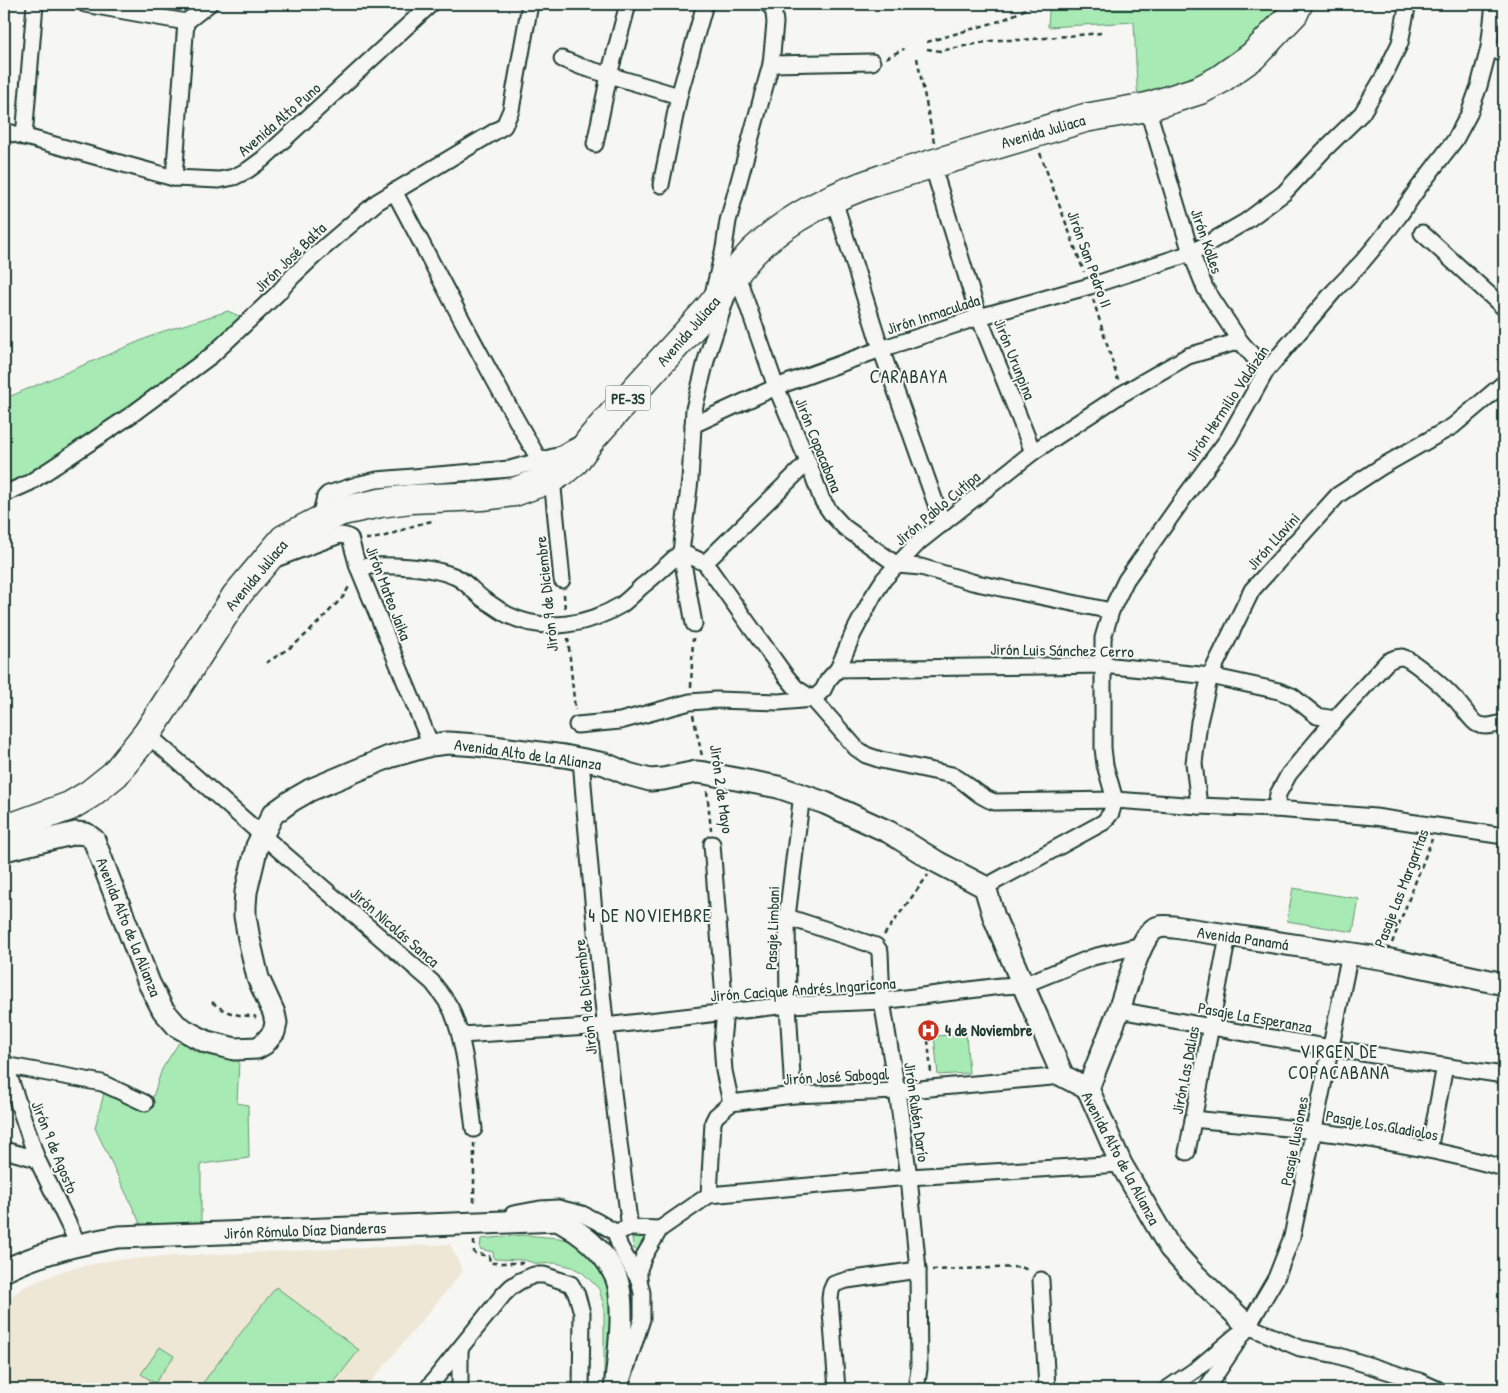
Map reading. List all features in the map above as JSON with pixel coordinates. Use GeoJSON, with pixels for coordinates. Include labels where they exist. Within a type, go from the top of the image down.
{"type":"FeatureCollection","features":[{"type":"Feature","properties":{"kind":"highway","name":"Avenida Juliaca"},"geometry":{"type":"LineString","coordinates":[[4,830],[70,806],[90,794],[115,774],[147,734],[236,596],[284,539],[319,521],[342,512],[380,503],[411,499],[482,496],[514,492],[546,470],[562,472],[575,461],[592,438],[709,308],[736,272],[754,252],[806,210],[933,155],[1032,133],[1085,118],[1147,107],[1200,90],[1219,80],[1253,56],[1294,12],[1298,4]]}},
{"type":"Feature","properties":{"kind":"street"},"geometry":{"type":"LineString","coordinates":[[24,137],[35,4]]}},
{"type":"Feature","properties":{"kind":"street"},"geometry":{"type":"LineString","coordinates":[[84,4],[186,22]]}},
{"type":"Feature","properties":{"kind":"street"},"geometry":{"type":"LineString","coordinates":[[174,178],[186,22],[209,4]]}},
{"type":"Feature","properties":{"kind":"street","name":"Avenida Alto Puno"},"geometry":{"type":"LineString","coordinates":[[4,131],[174,178],[219,180],[234,177],[263,159],[431,4]]}},
{"type":"Feature","properties":{"kind":"street","name":"Jirón José Balta"},"geometry":{"type":"LineString","coordinates":[[4,494],[29,483],[55,466],[131,415],[212,356],[277,294],[293,276],[377,202],[504,126],[511,110],[530,4]]}},
{"type":"Feature","properties":{"kind":"street"},"geometry":{"type":"LineString","coordinates":[[595,144],[609,75],[628,4]]}},
{"type":"Feature","properties":{"kind":"street"},"geometry":{"type":"LineString","coordinates":[[661,185],[679,96],[705,4]]}},
{"type":"Feature","properties":{"kind":"street"},"geometry":{"type":"LineString","coordinates":[[709,308],[724,248],[728,221],[770,64],[775,23],[774,13],[771,6],[767,4]]}},
{"type":"Feature","properties":{"kind":"street","name":"Jirón Inmaculada"},"geometry":{"type":"LineString","coordinates":[[693,425],[776,386],[881,349],[979,316],[1090,286],[1191,253],[1245,222],[1284,193],[1362,113],[1384,76],[1400,42],[1407,4]]}},
{"type":"Feature","properties":{"kind":"street","name":"Jirón Hermilio Valdizán"},"geometry":{"type":"LineString","coordinates":[[1115,800],[1105,765],[1103,748],[1103,638],[1111,611],[1126,580],[1228,439],[1266,371],[1377,244],[1454,140],[1469,114],[1480,86],[1490,48],[1494,4]]}},
{"type":"Feature","properties":{"kind":"street"},"geometry":{"type":"LineString","coordinates":[[1490,48],[1504,54]]}},
{"type":"Feature","properties":{"kind":"street"},"geometry":{"type":"LineString","coordinates":[[562,59],[679,96]]}},
{"type":"Feature","properties":{"kind":"street"},"geometry":{"type":"LineString","coordinates":[[770,64],[872,62]]}},
{"type":"Feature","properties":{"kind":"street","name":"Jirón Kolles"},"geometry":{"type":"LineString","coordinates":[[1147,107],[1191,253],[1205,288],[1240,341],[1266,371]]}},
{"type":"Feature","properties":{"kind":"street","name":"Jirón Urunpina"},"geometry":{"type":"LineString","coordinates":[[933,155],[979,316],[1034,452]]}},
{"type":"Feature","properties":{"kind":"street"},"geometry":{"type":"LineString","coordinates":[[394,191],[475,342],[493,380],[546,470]]}},
{"type":"Feature","properties":{"kind":"street"},"geometry":{"type":"LineString","coordinates":[[833,198],[881,349],[943,524]]}},
{"type":"Feature","properties":{"kind":"street"},"geometry":{"type":"LineString","coordinates":[[1422,233],[1504,308]]}},
{"type":"Feature","properties":{"kind":"street"},"geometry":{"type":"LineString","coordinates":[[694,624],[682,552],[690,480],[694,409],[707,357],[736,272]]}},
{"type":"Feature","properties":{"kind":"street","name":"Jirón Copacabana"},"geometry":{"type":"LineString","coordinates":[[736,272],[776,386],[822,500],[831,514],[844,527],[897,565]]}},
{"type":"Feature","properties":{"kind":"street","name":"Jirón Pablo Cutipa"},"geometry":{"type":"LineString","coordinates":[[813,699],[823,690],[828,680],[838,669],[853,634],[884,579],[919,542],[1034,452],[1122,394],[1188,356],[1240,341]]}},
{"type":"Feature","properties":{"kind":"street","name":"Jirón Llavini"},"geometry":{"type":"LineString","coordinates":[[1199,806],[1194,763],[1199,722],[1210,676],[1252,590],[1338,495],[1380,467],[1453,426],[1504,383]]}},
{"type":"Feature","properties":{"kind":"street"},"geometry":{"type":"LineString","coordinates":[[704,563],[808,462]]}},
{"type":"Feature","properties":{"kind":"street","name":"Jirón 9 de Diciembre"},"geometry":{"type":"LineString","coordinates":[[546,470],[562,580]]}},
{"type":"Feature","properties":{"kind":"street","name":"Jirón Mateo Jaika"},"geometry":{"type":"LineString","coordinates":[[264,563],[340,535],[350,538],[358,567],[431,745]]}},
{"type":"Feature","properties":{"kind":"street"},"geometry":{"type":"LineString","coordinates":[[682,552],[704,563],[785,675],[796,688],[813,699],[856,748],[866,755],[881,760],[952,775],[959,778],[988,800],[995,802],[1115,800],[1199,806],[1276,808],[1375,817],[1504,836]]}},
{"type":"Feature","properties":{"kind":"street"},"geometry":{"type":"LineString","coordinates":[[358,567],[375,565],[412,567],[449,574],[458,578],[480,597],[508,615],[524,621],[567,624],[584,622],[622,604],[682,552]]}},
{"type":"Feature","properties":{"kind":"street"},"geometry":{"type":"LineString","coordinates":[[897,565],[921,567],[972,582],[1111,611]]}},
{"type":"Feature","properties":{"kind":"street"},"geometry":{"type":"LineString","coordinates":[[1276,808],[1278,794],[1289,774],[1335,719],[1387,662],[1392,659],[1400,657],[1413,662],[1453,696],[1477,724],[1487,726],[1504,722]]}},
{"type":"Feature","properties":{"kind":"street","name":"Jirón Luis Sánchez Cerro"},"geometry":{"type":"LineString","coordinates":[[838,669],[1103,665],[1210,676],[1292,696],[1317,716],[1335,719]]}},
{"type":"Feature","properties":{"kind":"street"},"geometry":{"type":"LineString","coordinates":[[577,725],[620,721],[690,702],[716,700],[779,702],[813,699]]}},
{"type":"Feature","properties":{"kind":"street","name":"Jirón Nicolás Sanca"},"geometry":{"type":"LineString","coordinates":[[147,734],[432,982],[443,995],[461,1036],[474,1130]]}},
{"type":"Feature","properties":{"kind":"street","name":"Avenida Alto de la Alianza"},"geometry":{"type":"LineString","coordinates":[[4,850],[76,833],[86,834],[94,840],[149,983],[163,1010],[178,1026],[207,1042],[249,1049],[257,1048],[264,1044],[274,1032],[276,1023],[274,1013],[258,978],[245,916],[246,892],[258,846],[273,814],[291,800],[310,790],[372,764],[431,745],[448,743],[477,745],[581,759],[605,764],[639,778],[650,780],[705,772],[769,784],[825,803],[889,832],[937,862],[973,879],[985,887]]}},
{"type":"Feature","properties":{"kind":"street","name":"Jirón 9 de Diciembre"},"geometry":{"type":"LineString","coordinates":[[581,759],[614,1114],[630,1228]]}},
{"type":"Feature","properties":{"kind":"street","name":"Pasaje Limbani"},"geometry":{"type":"LineString","coordinates":[[793,1095],[788,1005],[787,918],[802,794]]}},
{"type":"Feature","properties":{"kind":"street"},"geometry":{"type":"LineString","coordinates":[[1063,1076],[994,917],[985,887],[1104,822],[1111,813],[1115,800]]}},
{"type":"Feature","properties":{"kind":"street","name":"Jirón 2 de Mayo"},"geometry":{"type":"LineString","coordinates":[[712,844],[725,1011],[724,1071],[731,1103]]}},
{"type":"Feature","properties":{"kind":"street"},"geometry":{"type":"LineString","coordinates":[[787,918],[876,946]]}},
{"type":"Feature","properties":{"kind":"street","name":"Avenida Panamá"},"geometry":{"type":"LineString","coordinates":[[1088,1089],[1142,944],[1148,934],[1155,928],[1164,926],[1350,953],[1504,984]]}},
{"type":"Feature","properties":{"kind":"street","name":"Jirón Las Dalias"},"geometry":{"type":"LineString","coordinates":[[1187,1152],[1228,936]]}},
{"type":"Feature","properties":{"kind":"street","name":"Jirón Cacique Andrés Ingaricona"},"geometry":{"type":"LineString","coordinates":[[461,1036],[605,1026],[788,1005],[882,1001],[1000,986],[1023,985],[1093,957],[1142,944]]}},
{"type":"Feature","properties":{"kind":"street","name":"Jirón Rubén Darío"},"geometry":{"type":"LineString","coordinates":[[876,946],[879,948],[882,1001],[909,1177],[918,1270],[919,1369],[916,1389]]}},
{"type":"Feature","properties":{"kind":"street","name":"Pasaje Ilusiones"},"geometry":{"type":"LineString","coordinates":[[1206,1389],[1248,1326],[1276,1278],[1292,1237],[1350,953]]}},
{"type":"Feature","properties":{"kind":"street","name":"Pasaje La Esperanza"},"geometry":{"type":"LineString","coordinates":[[1119,1010],[1504,1075]]}},
{"type":"Feature","properties":{"kind":"street"},"geometry":{"type":"LineString","coordinates":[[4,1064],[102,1083],[145,1103]]}},
{"type":"Feature","properties":{"kind":"street","name":"Jirón 9 de Agosto"},"geometry":{"type":"LineString","coordinates":[[4,1064],[37,1159],[78,1244]]}},
{"type":"Feature","properties":{"kind":"street"},"geometry":{"type":"LineString","coordinates":[[1429,1150],[1445,1066]]}},
{"type":"Feature","properties":{"kind":"street","name":"Avenida Alto de la Alianza"},"geometry":{"type":"LineString","coordinates":[[1063,1076],[1088,1089],[1121,1164],[1170,1248],[1248,1326],[1300,1348],[1336,1355],[1437,1389]]}},
{"type":"Feature","properties":{"kind":"street","name":"Jirón José Sabogal"},"geometry":{"type":"LineString","coordinates":[[731,1103],[793,1095],[897,1091],[1063,1076]]}},
{"type":"Feature","properties":{"kind":"street"},"geometry":{"type":"LineString","coordinates":[[709,1195],[713,1122],[716,1116],[731,1103]]}},
{"type":"Feature","properties":{"kind":"street","name":"Pasaje Los Gladiolos"},"geometry":{"type":"LineString","coordinates":[[1193,1119],[1314,1131],[1429,1150],[1504,1168]]}},
{"type":"Feature","properties":{"kind":"street"},"geometry":{"type":"LineString","coordinates":[[4,1150],[37,1159]]}},
{"type":"Feature","properties":{"kind":"street"},"geometry":{"type":"LineString","coordinates":[[617,1389],[642,1319],[642,1293],[639,1269],[644,1256],[660,1229],[709,1195],[909,1177],[1121,1164]]}},
{"type":"Feature","properties":{"kind":"street"},"geometry":{"type":"LineString","coordinates":[[477,1228],[520,1213],[540,1209],[558,1208],[582,1214],[615,1232],[620,1247],[639,1280]]}},
{"type":"Feature","properties":{"kind":"street","name":"Jirón Rómulo Díaz Dianderas"},"geometry":{"type":"LineString","coordinates":[[4,1271],[78,1244],[118,1237],[477,1228],[558,1220],[586,1238],[601,1252],[616,1275],[621,1296],[617,1389]]}},
{"type":"Feature","properties":{"kind":"street"},"geometry":{"type":"LineString","coordinates":[[615,1232],[630,1228],[660,1229]]}},
{"type":"Feature","properties":{"kind":"street"},"geometry":{"type":"LineString","coordinates":[[837,1389],[830,1299],[830,1291],[834,1284],[847,1280],[918,1270]]}},
{"type":"Feature","properties":{"kind":"street"},"geometry":{"type":"LineString","coordinates":[[427,1389],[512,1287],[534,1275],[544,1275],[571,1284],[578,1295],[582,1312],[581,1389]]}},
{"type":"Feature","properties":{"kind":"street"},"geometry":{"type":"LineString","coordinates":[[1041,1280],[1047,1389]]}},
{"type":"Feature","properties":{"kind":"street"},"geometry":{"type":"LineString","coordinates":[[1168,1389],[1198,1368],[1248,1326]]}},
{"type":"Feature","properties":{"kind":"street"},"geometry":{"type":"LineString","coordinates":[[460,1349],[460,1389]]}},
{"type":"Feature","properties":{"kind":"path"},"geometry":{"type":"LineString","coordinates":[[926,42],[1003,20],[1036,4]]}},
{"type":"Feature","properties":{"kind":"path"},"geometry":{"type":"LineString","coordinates":[[927,49],[940,51],[996,40],[1022,40],[1101,33]]}},
{"type":"Feature","properties":{"kind":"path"},"geometry":{"type":"LineString","coordinates":[[872,62],[904,49]]}},
{"type":"Feature","properties":{"kind":"path"},"geometry":{"type":"LineString","coordinates":[[918,58],[933,155]]}},
{"type":"Feature","properties":{"kind":"path","name":"Jirón San Pedro II"},"geometry":{"type":"LineString","coordinates":[[1032,133],[1090,286],[1122,394]]}},
{"type":"Feature","properties":{"kind":"path"},"geometry":{"type":"LineString","coordinates":[[350,538],[376,539],[409,527]]}},
{"type":"Feature","properties":{"kind":"path"},"geometry":{"type":"LineString","coordinates":[[266,663],[294,645],[310,631],[342,597],[358,567]]}},
{"type":"Feature","properties":{"kind":"path","name":"Jirón 9 de Diciembre"},"geometry":{"type":"LineString","coordinates":[[562,580],[577,725]]}},
{"type":"Feature","properties":{"kind":"path","name":"Jirón 2 de Mayo"},"geometry":{"type":"LineString","coordinates":[[694,624],[690,702],[705,772],[712,844]]}},
{"type":"Feature","properties":{"kind":"path","name":"Pasaje Las Margaritas"},"geometry":{"type":"LineString","coordinates":[[1386,959],[1437,826]]}},
{"type":"Feature","properties":{"kind":"path"},"geometry":{"type":"LineString","coordinates":[[876,946],[937,862]]}},
{"type":"Feature","properties":{"kind":"path"},"geometry":{"type":"LineString","coordinates":[[212,1002],[227,1012],[236,1015],[254,1016],[258,1023]]}},
{"type":"Feature","properties":{"kind":"path"},"geometry":{"type":"LineString","coordinates":[[928,1040],[931,1076]]}},
{"type":"Feature","properties":{"kind":"path"},"geometry":{"type":"LineString","coordinates":[[474,1130],[477,1228],[474,1253],[489,1256],[490,1263]]}},
{"type":"Feature","properties":{"kind":"path"},"geometry":{"type":"LineString","coordinates":[[918,1270],[1021,1266],[1041,1280]]}},
{"type":"Feature","properties":{"kind":"shaded area"},"geometry":{"type":"Polygon","coordinates":[[[450,1244],[463,1271],[365,1389],[4,1389],[4,1301],[26,1286],[65,1270],[113,1260],[450,1244]]]}},
{"type":"Feature","properties":{"kind":"green space"},"geometry":{"type":"Polygon","coordinates":[[[1064,4],[1170,4],[1177,8],[1189,4],[1287,4],[1241,59],[1138,105],[1134,22],[1048,27],[1049,11],[1064,4]]]}},
{"type":"Feature","properties":{"kind":"green space"},"geometry":{"type":"Polygon","coordinates":[[[228,311],[254,323],[4,498],[4,399],[161,332],[228,311]]]}},
{"type":"Feature","properties":{"kind":"green space"},"geometry":{"type":"Polygon","coordinates":[[[1293,888],[1359,899],[1353,932],[1287,921],[1293,888]]]}},
{"type":"Feature","properties":{"kind":"green space"},"geometry":{"type":"Polygon","coordinates":[[[966,1034],[969,1073],[938,1075],[934,1036],[966,1034]]]}},
{"type":"Feature","properties":{"kind":"green space"},"geometry":{"type":"Polygon","coordinates":[[[180,1041],[201,1053],[239,1060],[237,1103],[248,1105],[249,1158],[201,1164],[201,1224],[141,1225],[95,1128],[104,1093],[148,1112],[162,1069],[180,1041]]]}},
{"type":"Feature","properties":{"kind":"green space"},"geometry":{"type":"Polygon","coordinates":[[[644,1231],[647,1237],[639,1251],[634,1249],[631,1234],[644,1231]]]}},
{"type":"Feature","properties":{"kind":"green space"},"geometry":{"type":"Polygon","coordinates":[[[523,1235],[559,1238],[571,1241],[582,1247],[594,1258],[611,1284],[613,1389],[604,1389],[604,1307],[599,1289],[583,1273],[572,1267],[556,1263],[538,1264],[524,1260],[494,1259],[493,1252],[480,1249],[481,1239],[523,1235]]]}},
{"type":"Feature","properties":{"kind":"green space"},"geometry":{"type":"Polygon","coordinates":[[[276,1287],[359,1350],[329,1389],[198,1389],[276,1287]]]}},
{"type":"Feature","properties":{"kind":"green space"},"geometry":{"type":"Polygon","coordinates":[[[160,1347],[174,1356],[155,1383],[141,1374],[160,1347]]]}},
{"type":"Feature","properties":{"kind":"place","name":"4 de Noviembre"},"geometry":{"type":"Point","coordinates":[929,1030]}},
{"type":"Feature","properties":{"kind":"district","name":"CARABAYA"},"geometry":{"type":"Point","coordinates":[909,376]}},
{"type":"Feature","properties":{"kind":"district","name":"4 DE NOVIEMBRE"},"geometry":{"type":"Point","coordinates":[650,915]}},
{"type":"Feature","properties":{"kind":"district","name":"VIRGEN DE COPACABANA"},"geometry":{"type":"Point","coordinates":[1339,1061]}}]}
